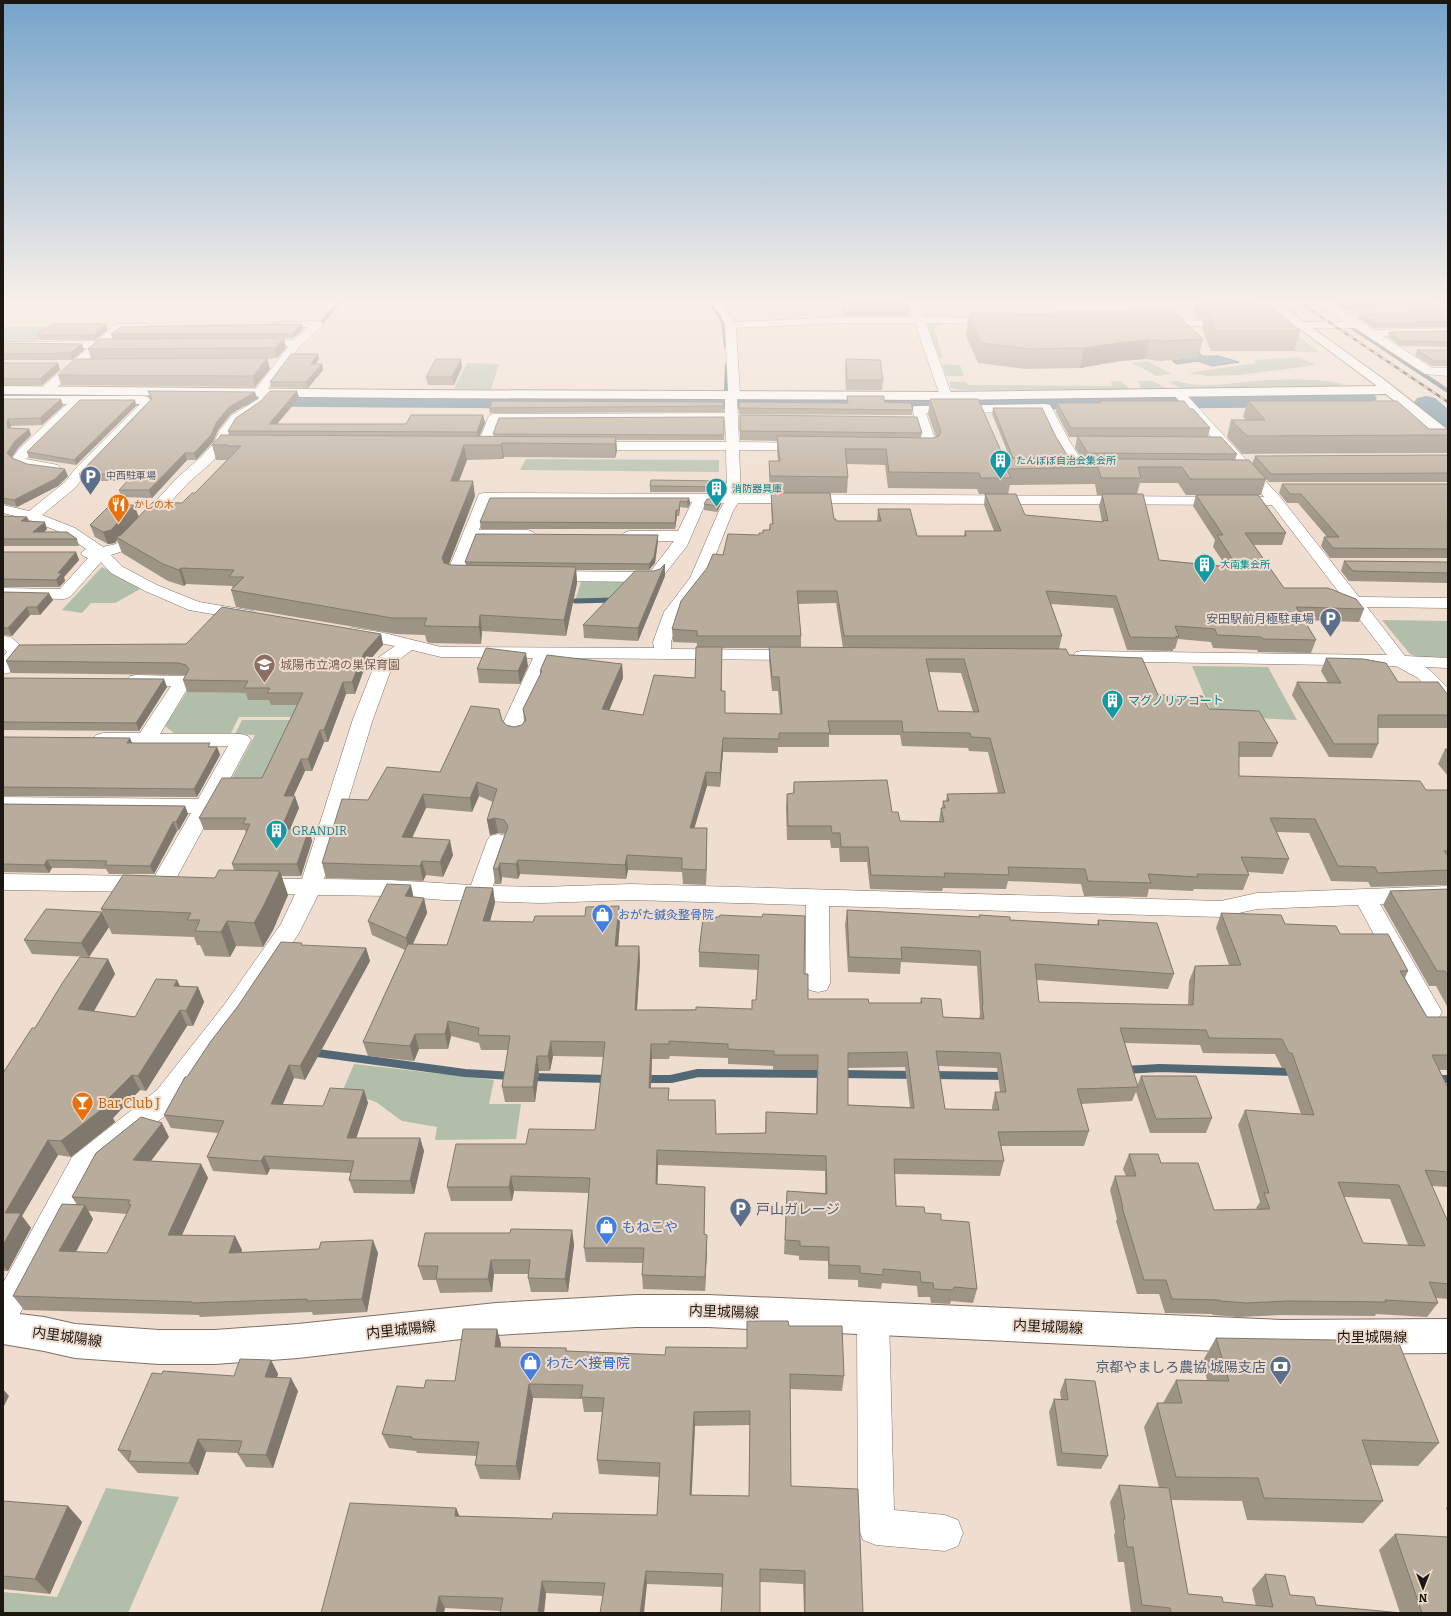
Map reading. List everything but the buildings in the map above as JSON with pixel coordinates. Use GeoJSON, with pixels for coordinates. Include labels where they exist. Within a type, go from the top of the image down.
{"type":"FeatureCollection","features":[{"type":"Feature","properties":{"kind":"street"},"geometry":{"type":"LineString","coordinates":[[46,390],[60,377]]}},
{"type":"Feature","properties":{"kind":"street"},"geometry":{"type":"LineString","coordinates":[[71,553],[101,554],[121,547],[184,479],[206,460],[220,444],[225,430],[236,418],[263,396],[274,377]]}},
{"type":"Feature","properties":{"kind":"street"},"geometry":{"type":"LineString","coordinates":[[663,655],[662,642],[672,612],[698,580],[726,511],[734,498],[731,377]]}},
{"type":"Feature","properties":{"kind":"street"},"geometry":{"type":"LineString","coordinates":[[939,377],[946,396]]}},
{"type":"Feature","properties":{"kind":"street"},"geometry":{"type":"LineString","coordinates":[[1372,377],[1448,437]]}},
{"type":"Feature","properties":{"kind":"street"},"geometry":{"type":"LineString","coordinates":[[3,390],[263,396],[417,394],[732,405],[748,419]]}},
{"type":"Feature","properties":{"kind":"street"},"geometry":{"type":"LineString","coordinates":[[484,446],[494,418],[732,405],[946,396],[1183,399],[1389,390]]}},
{"type":"Feature","properties":{"kind":"street"},"geometry":{"type":"LineString","coordinates":[[1183,399],[1223,443],[1235,465],[1251,465],[1265,488],[1279,494],[1334,564],[1355,602],[1400,661],[1424,674],[1448,699]]}},
{"type":"Feature","properties":{"kind":"street"},"geometry":{"type":"LineString","coordinates":[[3,400],[144,400],[146,404],[70,484],[32,516]]}},
{"type":"Feature","properties":{"kind":"street"},"geometry":{"type":"LineString","coordinates":[[78,400],[24,452],[18,460],[26,464],[80,472]]}},
{"type":"Feature","properties":{"kind":"street"},"geometry":{"type":"LineString","coordinates":[[899,448],[931,448],[918,409],[1046,408],[1081,470]]}},
{"type":"Feature","properties":{"kind":"street"},"geometry":{"type":"LineString","coordinates":[[982,409],[987,422]]}},
{"type":"Feature","properties":{"kind":"street"},"geometry":{"type":"LineString","coordinates":[[906,420],[922,420]]}},
{"type":"Feature","properties":{"kind":"street"},"geometry":{"type":"LineString","coordinates":[[32,430],[47,430]]}},
{"type":"Feature","properties":{"kind":"street"},"geometry":{"type":"LineString","coordinates":[[1064,442],[1079,442]]}},
{"type":"Feature","properties":{"kind":"street"},"geometry":{"type":"LineString","coordinates":[[1207,443],[1223,443]]}},
{"type":"Feature","properties":{"kind":"street"},"geometry":{"type":"LineString","coordinates":[[220,444],[236,444]]}},
{"type":"Feature","properties":{"kind":"street"},"geometry":{"type":"LineString","coordinates":[[468,446],[499,446]]}},
{"type":"Feature","properties":{"kind":"street"},"geometry":{"type":"LineString","coordinates":[[577,446],[820,447]]}},
{"type":"Feature","properties":{"kind":"street"},"geometry":{"type":"LineString","coordinates":[[1066,470],[1097,470]]}},
{"type":"Feature","properties":{"kind":"street"},"geometry":{"type":"LineString","coordinates":[[484,576],[454,575],[484,497],[734,498],[1279,494]]}},
{"type":"Feature","properties":{"kind":"street"},"geometry":{"type":"LineString","coordinates":[[531,576],[654,577],[679,546],[701,498]]}},
{"type":"Feature","properties":{"kind":"street"},"geometry":{"type":"LineString","coordinates":[[3,509],[32,516],[70,532],[101,554],[118,570],[151,588],[195,606],[264,618]]}},
{"type":"Feature","properties":{"kind":"street"},"geometry":{"type":"LineString","coordinates":[[470,534],[541,535]]}},
{"type":"Feature","properties":{"kind":"street"},"geometry":{"type":"LineString","coordinates":[[612,536],[683,536]]}},
{"type":"Feature","properties":{"kind":"street"},"geometry":{"type":"LineString","coordinates":[[3,593],[64,594],[101,554]]}},
{"type":"Feature","properties":{"kind":"street"},"geometry":{"type":"LineString","coordinates":[[1355,602],[1448,603]]}},
{"type":"Feature","properties":{"kind":"street"},"geometry":{"type":"LineString","coordinates":[[334,630],[380,637],[441,652],[815,656]]}},
{"type":"Feature","properties":{"kind":"street"},"geometry":{"type":"LineString","coordinates":[[3,641],[17,651],[3,669]]}},
{"type":"Feature","properties":{"kind":"street"},"geometry":{"type":"LineString","coordinates":[[3,1314],[82,1166],[167,1098],[233,1012],[279,946],[310,886],[326,840],[363,719],[385,661],[410,644]]}},
{"type":"Feature","properties":{"kind":"street"},"geometry":{"type":"LineString","coordinates":[[516,734],[513,724],[544,654]]}},
{"type":"Feature","properties":{"kind":"street"},"geometry":{"type":"LineString","coordinates":[[1066,656],[1448,663]]}},
{"type":"Feature","properties":{"kind":"street"},"geometry":{"type":"LineString","coordinates":[[121,680],[183,681],[146,740]]}},
{"type":"Feature","properties":{"kind":"street"},"geometry":{"type":"LineString","coordinates":[[83,739],[242,740],[162,884]]}},
{"type":"Feature","properties":{"kind":"street"},"geometry":{"type":"LineString","coordinates":[[3,804],[205,806]]}},
{"type":"Feature","properties":{"kind":"street"},"geometry":{"type":"LineString","coordinates":[[479,893],[498,841]]}},
{"type":"Feature","properties":{"kind":"street"},"geometry":{"type":"LineString","coordinates":[[3,882],[186,884]]}},
{"type":"Feature","properties":{"kind":"street"},"geometry":{"type":"LineString","coordinates":[[232,885],[391,888],[541,895],[631,892],[766,895],[816,898],[1221,909],[1257,901],[1448,894]]}},
{"type":"Feature","properties":{"kind":"street"},"geometry":{"type":"LineString","coordinates":[[816,898],[818,983]]}},
{"type":"Feature","properties":{"kind":"street"},"geometry":{"type":"LineString","coordinates":[[1365,898],[1429,1012]]}},
{"type":"Feature","properties":{"kind":"street","name":"内里城陽線"},"geometry":{"type":"LineString","coordinates":[[3,1328],[44,1334],[75,1341],[159,1347],[215,1347],[298,1340],[496,1319],[636,1310],[708,1311],[1282,1337],[1448,1336]]}},
{"type":"Feature","properties":{"kind":"street"},"geometry":{"type":"LineString","coordinates":[[873,1318],[876,1527],[945,1533]]}},
{"type":"Feature","properties":{"kind":"green space"},"geometry":{"type":"Polygon","coordinates":[[[460,377],[495,377],[491,389],[454,389],[460,377]]]}},
{"type":"Feature","properties":{"kind":"green space"},"geometry":{"type":"Polygon","coordinates":[[[1269,380],[1321,381],[1344,384],[1336,386],[1181,388],[1169,382],[1176,381],[1211,385],[1269,380]]]}},
{"type":"Feature","properties":{"kind":"green space"},"geometry":{"type":"Polygon","coordinates":[[[1121,381],[1130,389],[962,390],[951,388],[949,382],[966,382],[969,385],[1112,386],[1111,382],[1121,381]]]}},
{"type":"Feature","properties":{"kind":"green space"},"geometry":{"type":"Polygon","coordinates":[[[1138,381],[1153,381],[1167,389],[1141,389],[1138,381]]]}},
{"type":"Feature","properties":{"kind":"green space"},"geometry":{"type":"Polygon","coordinates":[[[526,459],[719,460],[719,472],[520,470],[526,459]]]}},
{"type":"Feature","properties":{"kind":"green space"},"geometry":{"type":"Polygon","coordinates":[[[102,567],[142,588],[115,603],[91,603],[82,613],[62,610],[102,567]]]}},
{"type":"Feature","properties":{"kind":"green space"},"geometry":{"type":"Polygon","coordinates":[[[582,579],[646,581],[613,602],[575,601],[582,579]]]}},
{"type":"Feature","properties":{"kind":"green space"},"geometry":{"type":"Polygon","coordinates":[[[1382,620],[1448,621],[1448,657],[1417,657],[1410,654],[1382,620]]]}},
{"type":"Feature","properties":{"kind":"green space"},"geometry":{"type":"Polygon","coordinates":[[[1192,666],[1268,667],[1297,720],[1213,716],[1192,666]]]}},
{"type":"Feature","properties":{"kind":"green space"},"geometry":{"type":"Polygon","coordinates":[[[188,690],[198,692],[252,693],[273,700],[271,705],[298,705],[291,717],[239,717],[231,733],[174,733],[165,726],[188,690]]]}},
{"type":"Feature","properties":{"kind":"green space"},"geometry":{"type":"Polygon","coordinates":[[[242,720],[295,720],[262,788],[227,787],[255,735],[235,734],[242,720]]]}},
{"type":"Feature","properties":{"kind":"green space"},"geometry":{"type":"Polygon","coordinates":[[[354,1064],[494,1080],[489,1104],[521,1104],[516,1139],[435,1140],[437,1127],[402,1121],[376,1102],[343,1090],[354,1064]]]}},
{"type":"Feature","properties":{"kind":"green space"},"geometry":{"type":"Polygon","coordinates":[[[106,1488],[179,1497],[128,1613],[3,1613],[3,1592],[57,1597],[106,1488]]]}},
{"type":"Feature","properties":{"kind":"waterway"},"geometry":{"type":"LineString","coordinates":[[726,391],[727,377]]}},
{"type":"Feature","properties":{"kind":"waterway"},"geometry":{"type":"LineString","coordinates":[[1428,377],[1448,391]]}},
{"type":"Feature","properties":{"kind":"waterway"},"geometry":{"type":"LineString","coordinates":[[3,397],[946,402],[1194,401],[1364,398]]}},
{"type":"Feature","properties":{"kind":"waterway"},"geometry":{"type":"LineString","coordinates":[[1426,404],[1448,422]]}},
{"type":"Feature","properties":{"kind":"waterway"},"geometry":{"type":"LineString","coordinates":[[575,601],[615,600]]}},
{"type":"Feature","properties":{"kind":"waterway"},"geometry":{"type":"LineString","coordinates":[[310,1052],[465,1073],[512,1076]]}},
{"type":"Feature","properties":{"kind":"waterway"},"geometry":{"type":"LineString","coordinates":[[1124,1070],[1160,1068],[1295,1072]]}},
{"type":"Feature","properties":{"kind":"waterway"},"geometry":{"type":"LineString","coordinates":[[643,1079],[671,1079],[698,1073],[826,1074]]}},
{"type":"Feature","properties":{"kind":"waterway"},"geometry":{"type":"LineString","coordinates":[[840,1074],[915,1075]]}},
{"type":"Feature","properties":{"kind":"waterway"},"geometry":{"type":"LineString","coordinates":[[932,1075],[1007,1076]]}},
{"type":"Feature","properties":{"kind":"waterway"},"geometry":{"type":"LineString","coordinates":[[531,1077],[610,1079]]}},
{"type":"Feature","properties":{"kind":"waterway"},"geometry":{"type":"LineString","coordinates":[[1435,1079],[1448,1079]]}},
{"type":"Feature","properties":{"kind":"railway"},"geometry":{"type":"LineString","coordinates":[[1411,377],[1448,402]]}},
{"type":"Feature","properties":{"kind":"place","name":"たんぽぽ自治会集会所"},"geometry":{"type":"Point","coordinates":[1001,480]}},
{"type":"Feature","properties":{"kind":"place","name":"中西駐車場"},"geometry":{"type":"Point","coordinates":[90,496]}},
{"type":"Feature","properties":{"kind":"place","name":"消防器具庫"},"geometry":{"type":"Point","coordinates":[716,508]}},
{"type":"Feature","properties":{"kind":"place","name":"かしの木"},"geometry":{"type":"Point","coordinates":[119,524]}},
{"type":"Feature","properties":{"kind":"place","name":"大南集会所"},"geometry":{"type":"Point","coordinates":[1204,584]}},
{"type":"Feature","properties":{"kind":"place","name":"安田駅前月極駐車場"},"geometry":{"type":"Point","coordinates":[1330,638]}},
{"type":"Feature","properties":{"kind":"place","name":"城陽市立鴻の巣保育園"},"geometry":{"type":"Point","coordinates":[265,684]}},
{"type":"Feature","properties":{"kind":"place","name":"マグノリアコート"},"geometry":{"type":"Point","coordinates":[1113,720]}},
{"type":"Feature","properties":{"kind":"place","name":"GRANDIR"},"geometry":{"type":"Point","coordinates":[277,850]}},
{"type":"Feature","properties":{"kind":"place","name":"おがた鍼灸整骨院"},"geometry":{"type":"Point","coordinates":[603,934]}},
{"type":"Feature","properties":{"kind":"place","name":"Bar Club J"},"geometry":{"type":"Point","coordinates":[82,1122]}},
{"type":"Feature","properties":{"kind":"place","name":"戸山ガレージ"},"geometry":{"type":"Point","coordinates":[741,1228]}},
{"type":"Feature","properties":{"kind":"place","name":"もねこや"},"geometry":{"type":"Point","coordinates":[606,1246]}},
{"type":"Feature","properties":{"kind":"place","name":"わたべ接骨院"},"geometry":{"type":"Point","coordinates":[530,1382]}},
{"type":"Feature","properties":{"kind":"place","name":"京都やましろ農協 城陽支店"},"geometry":{"type":"Point","coordinates":[1281,1386]}}]}
